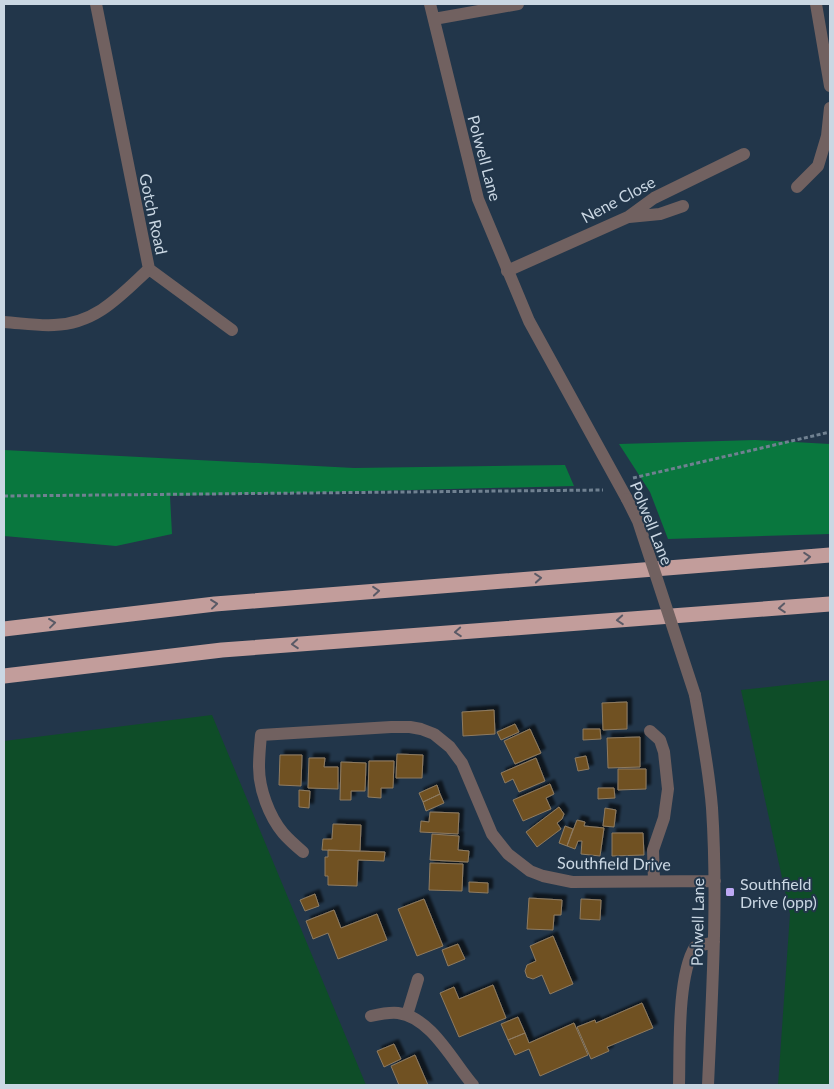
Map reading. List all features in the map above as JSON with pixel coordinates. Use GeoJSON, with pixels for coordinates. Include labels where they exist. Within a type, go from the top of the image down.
{"type":"FeatureCollection","features":[{"type":"Feature","properties":{"kind":"highway"},"geometry":{"type":"LineString","coordinates":[[4,629],[215,604],[830,555]]}},
{"type":"Feature","properties":{"kind":"highway"},"geometry":{"type":"LineString","coordinates":[[4,676],[222,650],[830,604]]}},
{"type":"Feature","properties":{"kind":"street","name":"Gotch Road"},"geometry":{"type":"LineString","coordinates":[[4,322],[56,325],[84,319],[109,306],[149,269],[96,4]]}},
{"type":"Feature","properties":{"kind":"street","name":"Polwell Lane"},"geometry":{"type":"LineString","coordinates":[[430,4],[478,199],[529,321],[618,480],[638,521],[695,695],[712,807],[715,880],[708,1085]]}},
{"type":"Feature","properties":{"kind":"street"},"geometry":{"type":"LineString","coordinates":[[434,19],[518,4]]}},
{"type":"Feature","properties":{"kind":"street"},"geometry":{"type":"LineString","coordinates":[[816,4],[830,86]]}},
{"type":"Feature","properties":{"kind":"street"},"geometry":{"type":"LineString","coordinates":[[797,187],[818,166],[827,136],[830,108]]}},
{"type":"Feature","properties":{"kind":"street","name":"Nene Close"},"geometry":{"type":"LineString","coordinates":[[507,271],[628,217],[654,198],[744,154]]}},
{"type":"Feature","properties":{"kind":"street"},"geometry":{"type":"LineString","coordinates":[[628,217],[660,214],[683,206]]}},
{"type":"Feature","properties":{"kind":"street"},"geometry":{"type":"LineString","coordinates":[[149,269],[232,330]]}},
{"type":"Feature","properties":{"kind":"street","name":"Southfield Drive"},"geometry":{"type":"LineString","coordinates":[[303,852],[283,833],[275,821],[266,800],[258,768],[261,735],[410,726],[434,734],[450,747],[462,763],[492,834],[508,854],[530,871],[543,876],[572,882],[715,880]]}},
{"type":"Feature","properties":{"kind":"street"},"geometry":{"type":"LineString","coordinates":[[650,731],[660,740],[664,752],[668,788],[664,818],[653,850],[654,881]]}},
{"type":"Feature","properties":{"kind":"street"},"geometry":{"type":"LineString","coordinates":[[679,1085],[682,997],[687,962],[695,947],[714,942]]}},
{"type":"Feature","properties":{"kind":"street"},"geometry":{"type":"LineString","coordinates":[[407,1015],[418,979]]}},
{"type":"Feature","properties":{"kind":"street"},"geometry":{"type":"LineString","coordinates":[[371,1016],[399,1013],[415,1018],[434,1036],[473,1085]]}},
{"type":"Feature","properties":{"kind":"path"},"geometry":{"type":"LineString","coordinates":[[618,480],[830,432]]}},
{"type":"Feature","properties":{"kind":"path"},"geometry":{"type":"LineString","coordinates":[[4,496],[605,490]]}},
{"type":"Feature","properties":{"kind":"green space"},"geometry":{"type":"Polygon","coordinates":[[[755,440],[830,444],[830,534],[668,539],[650,492],[619,444],[755,440]]]}},
{"type":"Feature","properties":{"kind":"green space"},"geometry":{"type":"Polygon","coordinates":[[[4,450],[354,468],[565,465],[574,486],[170,496],[172,534],[116,546],[4,536],[4,450]]]}},
{"type":"Feature","properties":{"kind":"green space"},"geometry":{"type":"Polygon","coordinates":[[[830,680],[830,1085],[778,1085],[790,914],[741,690],[830,680]]]}},
{"type":"Feature","properties":{"kind":"green space"},"geometry":{"type":"Polygon","coordinates":[[[212,715],[366,1085],[4,1085],[4,741],[212,715]]]}},
{"type":"Feature","properties":{"kind":"building"},"geometry":{"type":"Polygon","coordinates":[[[627,702],[627,729],[603,730],[602,703],[627,702]]]}},
{"type":"Feature","properties":{"kind":"building"},"geometry":{"type":"Polygon","coordinates":[[[494,710],[495,734],[463,736],[462,712],[494,710]]]}},
{"type":"Feature","properties":{"kind":"building"},"geometry":{"type":"Polygon","coordinates":[[[515,724],[519,732],[501,740],[497,732],[515,724]]]}},
{"type":"Feature","properties":{"kind":"building"},"geometry":{"type":"Polygon","coordinates":[[[530,729],[541,753],[515,764],[504,741],[530,729]]]}},
{"type":"Feature","properties":{"kind":"building"},"geometry":{"type":"Polygon","coordinates":[[[583,729],[600,729],[601,739],[583,740],[583,729]]]}},
{"type":"Feature","properties":{"kind":"building"},"geometry":{"type":"Polygon","coordinates":[[[640,737],[640,767],[608,768],[607,738],[640,737]]]}},
{"type":"Feature","properties":{"kind":"building"},"geometry":{"type":"Polygon","coordinates":[[[397,754],[423,755],[422,778],[396,778],[397,754]]]}},
{"type":"Feature","properties":{"kind":"building"},"geometry":{"type":"Polygon","coordinates":[[[280,755],[302,755],[301,786],[279,785],[280,755]]]}},
{"type":"Feature","properties":{"kind":"building"},"geometry":{"type":"Polygon","coordinates":[[[586,756],[589,769],[578,771],[575,758],[586,756]]]}},
{"type":"Feature","properties":{"kind":"building"},"geometry":{"type":"Polygon","coordinates":[[[309,758],[325,758],[324,767],[338,767],[338,789],[308,788],[309,758]]]}},
{"type":"Feature","properties":{"kind":"building"},"geometry":{"type":"Polygon","coordinates":[[[536,758],[545,781],[519,792],[513,779],[505,783],[501,773],[536,758]]]}},
{"type":"Feature","properties":{"kind":"building"},"geometry":{"type":"Polygon","coordinates":[[[369,761],[394,761],[393,788],[381,788],[381,798],[368,797],[369,761]]]}},
{"type":"Feature","properties":{"kind":"building"},"geometry":{"type":"Polygon","coordinates":[[[341,762],[366,763],[365,791],[351,791],[351,800],[340,800],[341,762]]]}},
{"type":"Feature","properties":{"kind":"building"},"geometry":{"type":"Polygon","coordinates":[[[618,769],[646,769],[646,789],[618,790],[618,769]]]}},
{"type":"Feature","properties":{"kind":"building"},"geometry":{"type":"Polygon","coordinates":[[[550,784],[554,794],[546,798],[551,809],[523,821],[513,800],[550,784]]]}},
{"type":"Feature","properties":{"kind":"building"},"geometry":{"type":"Polygon","coordinates":[[[437,785],[440,794],[423,802],[419,793],[437,785]]]}},
{"type":"Feature","properties":{"kind":"building"},"geometry":{"type":"Polygon","coordinates":[[[598,788],[614,788],[615,798],[598,799],[598,788]]]}},
{"type":"Feature","properties":{"kind":"building"},"geometry":{"type":"Polygon","coordinates":[[[299,790],[310,791],[309,808],[299,807],[299,790]]]}},
{"type":"Feature","properties":{"kind":"building"},"geometry":{"type":"Polygon","coordinates":[[[440,794],[444,803],[426,811],[423,802],[440,794]]]}},
{"type":"Feature","properties":{"kind":"building"},"geometry":{"type":"Polygon","coordinates":[[[559,807],[564,814],[557,823],[561,829],[537,847],[526,832],[559,807]]]}},
{"type":"Feature","properties":{"kind":"building"},"geometry":{"type":"Polygon","coordinates":[[[605,808],[616,810],[614,827],[603,826],[605,808]]]}},
{"type":"Feature","properties":{"kind":"building"},"geometry":{"type":"Polygon","coordinates":[[[430,812],[459,813],[458,834],[420,832],[421,821],[429,822],[430,812]]]}},
{"type":"Feature","properties":{"kind":"building"},"geometry":{"type":"Polygon","coordinates":[[[577,820],[585,822],[584,826],[604,828],[600,856],[581,854],[582,841],[578,841],[575,849],[567,846],[577,820]]]}},
{"type":"Feature","properties":{"kind":"building"},"geometry":{"type":"Polygon","coordinates":[[[333,824],[361,825],[360,851],[322,850],[323,839],[332,839],[333,824]]]}},
{"type":"Feature","properties":{"kind":"building"},"geometry":{"type":"Polygon","coordinates":[[[565,826],[573,829],[567,846],[559,843],[565,826]]]}},
{"type":"Feature","properties":{"kind":"building"},"geometry":{"type":"Polygon","coordinates":[[[612,833],[643,833],[644,855],[612,856],[612,833]]]}},
{"type":"Feature","properties":{"kind":"building"},"geometry":{"type":"Polygon","coordinates":[[[432,834],[459,836],[458,850],[469,851],[468,862],[430,860],[432,834]]]}},
{"type":"Feature","properties":{"kind":"building"},"geometry":{"type":"Polygon","coordinates":[[[328,850],[385,852],[384,861],[358,860],[357,886],[328,885],[328,876],[325,876],[325,857],[328,857],[328,850]]]}},
{"type":"Feature","properties":{"kind":"building"},"geometry":{"type":"Polygon","coordinates":[[[430,863],[463,864],[462,891],[429,890],[430,863]]]}},
{"type":"Feature","properties":{"kind":"building"},"geometry":{"type":"Polygon","coordinates":[[[469,882],[488,883],[488,893],[469,892],[469,882]]]}},
{"type":"Feature","properties":{"kind":"building"},"geometry":{"type":"Polygon","coordinates":[[[315,894],[319,906],[305,911],[300,900],[315,894]]]}},
{"type":"Feature","properties":{"kind":"building"},"geometry":{"type":"Polygon","coordinates":[[[529,898],[562,900],[561,915],[554,915],[553,930],[527,929],[529,898]]]}},
{"type":"Feature","properties":{"kind":"building"},"geometry":{"type":"Polygon","coordinates":[[[424,899],[443,946],[417,956],[398,909],[424,899]]]}},
{"type":"Feature","properties":{"kind":"building"},"geometry":{"type":"Polygon","coordinates":[[[581,899],[601,900],[600,920],[580,919],[581,899]]]}},
{"type":"Feature","properties":{"kind":"building"},"geometry":{"type":"Polygon","coordinates":[[[334,910],[341,928],[377,914],[387,940],[338,959],[328,933],[313,939],[306,921],[334,910]]]}},
{"type":"Feature","properties":{"kind":"building"},"geometry":{"type":"Polygon","coordinates":[[[553,936],[573,984],[550,994],[542,975],[533,979],[527,977],[525,971],[527,965],[536,961],[530,946],[553,936]]]}},
{"type":"Feature","properties":{"kind":"building"},"geometry":{"type":"Polygon","coordinates":[[[458,944],[465,959],[448,966],[442,950],[458,944]]]}},
{"type":"Feature","properties":{"kind":"building"},"geometry":{"type":"Polygon","coordinates":[[[493,985],[506,1018],[459,1037],[440,993],[454,987],[459,999],[493,985]]]}},
{"type":"Feature","properties":{"kind":"building"},"geometry":{"type":"Polygon","coordinates":[[[642,1003],[653,1028],[607,1047],[609,1051],[591,1059],[577,1027],[595,1020],[596,1023],[642,1003]]]}},
{"type":"Feature","properties":{"kind":"building"},"geometry":{"type":"Polygon","coordinates":[[[518,1017],[525,1033],[508,1040],[501,1024],[518,1017]]]}},
{"type":"Feature","properties":{"kind":"building"},"geometry":{"type":"Polygon","coordinates":[[[574,1023],[588,1055],[540,1076],[529,1049],[515,1055],[508,1040],[525,1033],[529,1043],[574,1023]]]}},
{"type":"Feature","properties":{"kind":"building"},"geometry":{"type":"Polygon","coordinates":[[[394,1044],[401,1059],[384,1067],[377,1051],[394,1044]]]}},
{"type":"Feature","properties":{"kind":"building"},"geometry":{"type":"Polygon","coordinates":[[[415,1055],[428,1085],[399,1085],[391,1066],[415,1055]]]}},
{"type":"Feature","properties":{"kind":"place","name":"Southfield Drive (opp)"},"geometry":{"type":"Point","coordinates":[730,892]}}]}
